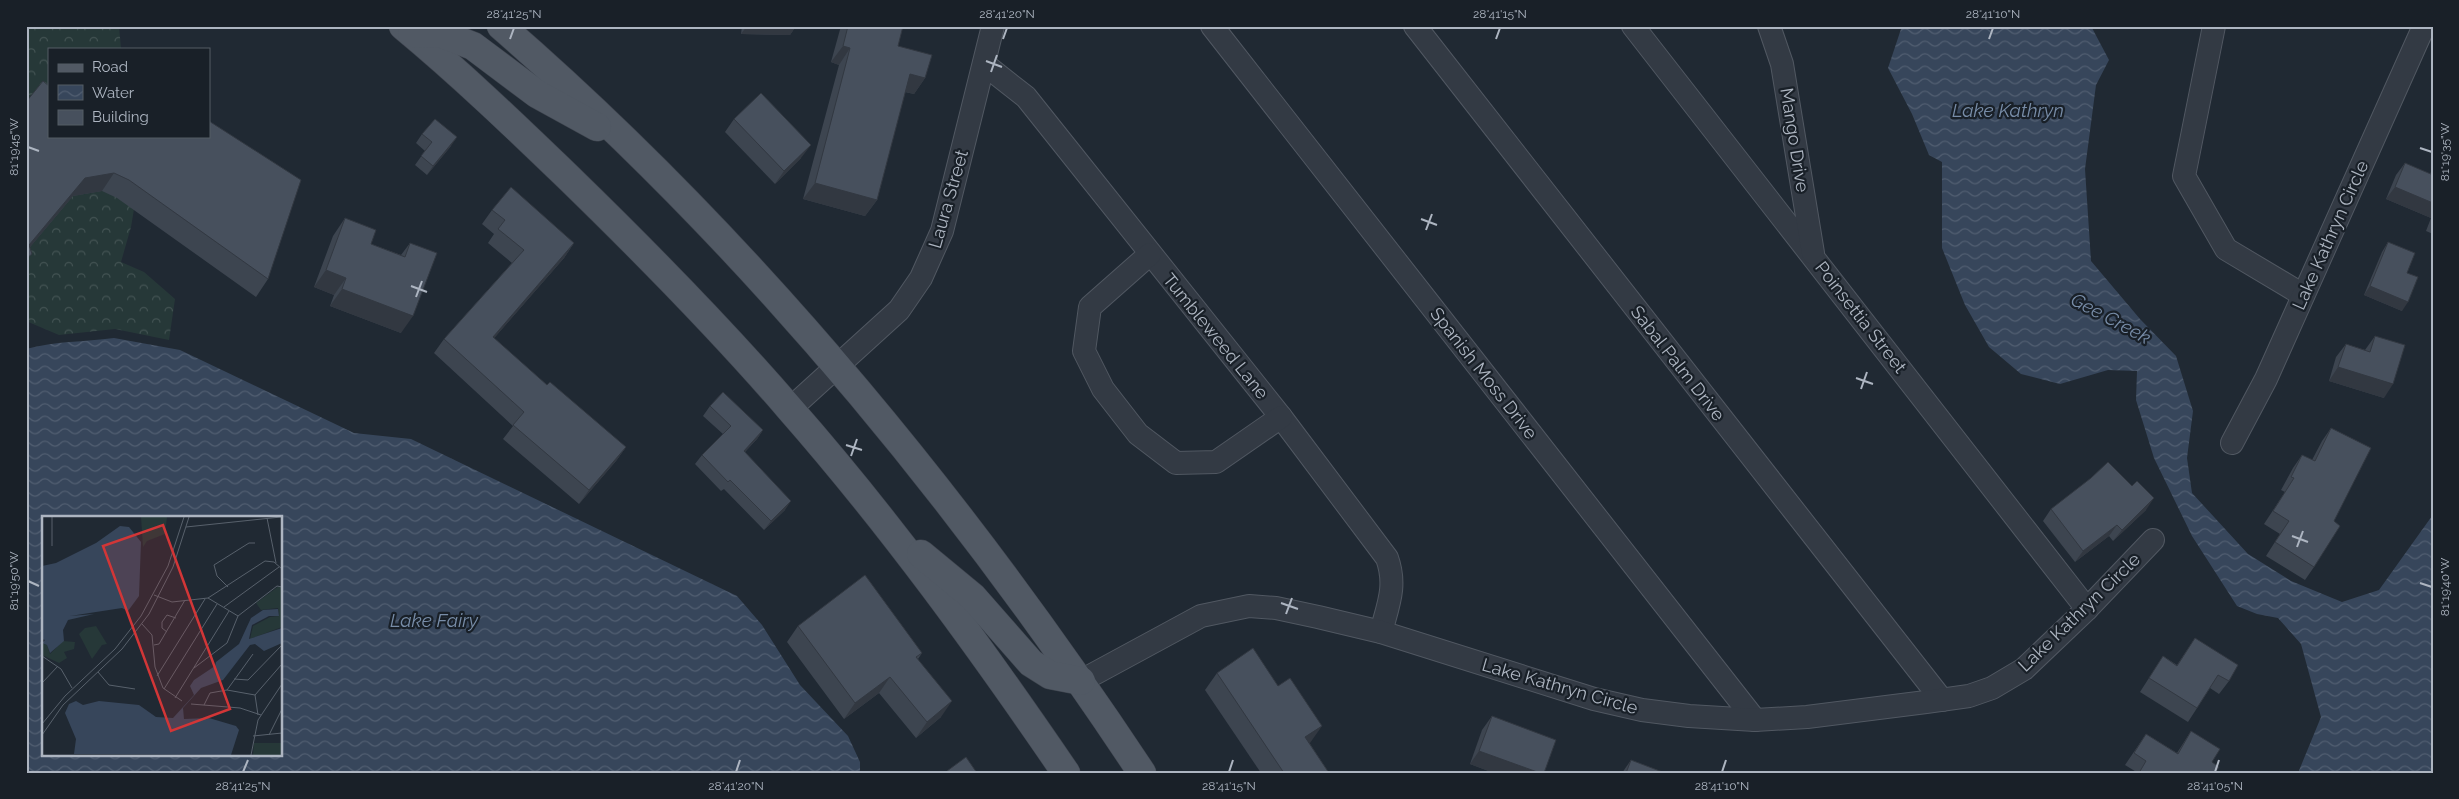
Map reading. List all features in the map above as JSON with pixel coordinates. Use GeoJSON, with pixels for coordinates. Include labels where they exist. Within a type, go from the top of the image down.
{"type":"FeatureCollection","features":[{"type":"Feature","properties":{"kind":"main road"},"geometry":{"type":"LineString","coordinates":[[502,26],[632,146],[724,238],[838,367],[987,550],[1081,681],[1142,773]]}},
{"type":"Feature","properties":{"kind":"main road"},"geometry":{"type":"LineString","coordinates":[[408,30],[442,34],[473,46],[537,94],[632,146]]}},
{"type":"Feature","properties":{"kind":"main road"},"geometry":{"type":"LineString","coordinates":[[408,30],[508,119],[602,211],[675,284],[790,408],[885,524],[986,657],[1066,773]]}},
{"type":"Feature","properties":{"kind":"main road"},"geometry":{"type":"LineString","coordinates":[[885,524],[973,597],[1031,663],[1050,675],[1081,681]]}},
{"type":"Feature","properties":{"kind":"street","name":"Laura Street"},"geometry":{"type":"LineString","coordinates":[[790,408],[838,367],[899,310],[921,278],[942,231],[993,26]]}},
{"type":"Feature","properties":{"kind":"street","name":"Spanish Moss Drive"},"geometry":{"type":"LineString","coordinates":[[1212,26],[1755,720]]}},
{"type":"Feature","properties":{"kind":"street","name":"Sabal Palm Drive"},"geometry":{"type":"LineString","coordinates":[[1415,26],[1942,700]]}},
{"type":"Feature","properties":{"kind":"street","name":"Poinsettia Street"},"geometry":{"type":"LineString","coordinates":[[1633,26],[2087,609]]}},
{"type":"Feature","properties":{"kind":"street","name":"Mango Drive"},"geometry":{"type":"LineString","coordinates":[[1769,26],[1782,64],[1814,256]]}},
{"type":"Feature","properties":{"kind":"street"},"geometry":{"type":"LineString","coordinates":[[2214,26],[2184,176],[2226,249],[2303,295]]}},
{"type":"Feature","properties":{"kind":"street","name":"Lake Kathryn Circle"},"geometry":{"type":"LineString","coordinates":[[2232,442],[2266,379],[2424,26]]}},
{"type":"Feature","properties":{"kind":"street","name":"Tumbleweed Lane"},"geometry":{"type":"LineString","coordinates":[[984,64],[1026,97],[1282,417],[1387,558],[1392,573],[1393,588],[1381,632]]}},
{"type":"Feature","properties":{"kind":"street"},"geometry":{"type":"LineString","coordinates":[[1150,254],[1090,307],[1084,350],[1103,389],[1138,434],[1176,463],[1216,462],[1282,417]]}},
{"type":"Feature","properties":{"kind":"street","name":"Lake Kathryn Circle"},"geometry":{"type":"LineString","coordinates":[[1081,681],[1202,616],[1225,609],[1249,606],[1276,608],[1381,632],[1594,699],[1642,710],[1689,716],[1755,720],[1807,718],[1968,696],[1992,688],[2024,669],[2087,609],[2153,540]]}},
{"type":"Feature","properties":{"kind":"green space"},"geometry":{"type":"Polygon","coordinates":[[[26,26],[119,26],[121,48],[48,48],[48,138],[55,138],[141,167],[131,227],[121,262],[144,272],[175,299],[169,340],[115,329],[59,335],[26,321],[26,26]]]}},
{"type":"Feature","properties":{"kind":"water","name":"Lake Kathryn"},"geometry":{"type":"Polygon","coordinates":[[[1902,26],[2091,26],[2109,60],[2096,85],[2085,169],[2091,261],[2140,319],[2176,356],[2193,411],[2187,458],[2192,493],[2248,554],[2291,581],[2342,602],[2379,590],[2432,516],[2433,509],[2433,773],[2298,773],[2321,717],[2301,644],[2278,618],[2257,614],[2237,606],[2192,536],[2154,458],[2136,400],[2137,371],[2108,370],[2060,384],[2021,374],[1989,347],[1965,305],[1942,248],[1942,162],[1929,155],[1912,114],[1888,68],[1902,26]]]}},
{"type":"Feature","properties":{"kind":"water","name":"Lake Fairy"},"geometry":{"type":"Polygon","coordinates":[[[114,338],[180,350],[354,433],[411,439],[737,596],[762,625],[800,685],[848,736],[860,762],[860,773],[26,773],[26,349],[59,343],[114,338]]]}},
{"type":"Feature","properties":{"kind":"building"},"geometry":{"type":"Polygon","coordinates":[[[848,26],[903,26],[898,46],[932,55],[925,78],[910,74],[877,200],[815,183],[850,48],[843,46],[848,26]]]}},
{"type":"Feature","properties":{"kind":"building"},"geometry":{"type":"Polygon","coordinates":[[[43,81],[48,85],[48,138],[210,138],[210,122],[301,180],[268,279],[129,180],[114,173],[85,178],[29,245],[32,254],[26,259],[26,102],[43,81]]]}},
{"type":"Feature","properties":{"kind":"building"},"geometry":{"type":"Polygon","coordinates":[[[761,93],[811,145],[784,171],[734,119],[761,93]]]}},
{"type":"Feature","properties":{"kind":"building"},"geometry":{"type":"Polygon","coordinates":[[[435,119],[457,137],[433,166],[421,156],[432,142],[422,134],[435,119]]]}},
{"type":"Feature","properties":{"kind":"building"},"geometry":{"type":"Polygon","coordinates":[[[2405,163],[2433,175],[2433,203],[2395,187],[2405,163]]]}},
{"type":"Feature","properties":{"kind":"building"},"geometry":{"type":"Polygon","coordinates":[[[511,187],[574,243],[493,337],[547,385],[550,382],[626,447],[589,490],[513,425],[524,412],[444,339],[524,250],[498,229],[505,220],[492,210],[511,187]]]}},
{"type":"Feature","properties":{"kind":"building"},"geometry":{"type":"Polygon","coordinates":[[[345,218],[376,230],[371,244],[405,257],[410,243],[437,253],[413,316],[342,289],[346,278],[326,270],[345,218]]]}},
{"type":"Feature","properties":{"kind":"building"},"geometry":{"type":"Polygon","coordinates":[[[2388,242],[2415,253],[2407,273],[2418,277],[2408,302],[2370,286],[2388,242]]]}},
{"type":"Feature","properties":{"kind":"building"},"geometry":{"type":"Polygon","coordinates":[[[2375,336],[2405,345],[2393,384],[2338,367],[2346,344],[2370,352],[2375,336]]]}},
{"type":"Feature","properties":{"kind":"building"},"geometry":{"type":"Polygon","coordinates":[[[723,392],[763,430],[744,451],[791,501],[771,521],[730,480],[728,482],[702,455],[731,426],[710,406],[723,392]]]}},
{"type":"Feature","properties":{"kind":"building"},"geometry":{"type":"Polygon","coordinates":[[[2331,428],[2371,448],[2334,521],[2340,526],[2314,567],[2275,542],[2289,521],[2273,511],[2294,478],[2291,477],[2302,455],[2315,461],[2331,428]]]}},
{"type":"Feature","properties":{"kind":"building"},"geometry":{"type":"Polygon","coordinates":[[[2108,462],[2132,486],[2137,481],[2154,498],[2122,530],[2117,525],[2083,551],[2051,509],[2091,478],[2108,462]]]}},
{"type":"Feature","properties":{"kind":"building"},"geometry":{"type":"Polygon","coordinates":[[[865,575],[922,653],[916,657],[952,701],[927,722],[890,677],[855,703],[798,626],[865,575]]]}},
{"type":"Feature","properties":{"kind":"building"},"geometry":{"type":"Polygon","coordinates":[[[2195,638],[2238,665],[2229,681],[2218,675],[2197,708],[2149,678],[2163,656],[2177,666],[2195,638]]]}},
{"type":"Feature","properties":{"kind":"building"},"geometry":{"type":"Polygon","coordinates":[[[1253,648],[1278,686],[1290,678],[1322,726],[1305,737],[1329,773],[1284,773],[1217,673],[1253,648]]]}},
{"type":"Feature","properties":{"kind":"building"},"geometry":{"type":"Polygon","coordinates":[[[1492,716],[1556,740],[1544,773],[1479,751],[1492,716]]]}},
{"type":"Feature","properties":{"kind":"building"},"geometry":{"type":"Polygon","coordinates":[[[2191,731],[2220,749],[2212,762],[2219,767],[2215,773],[2139,773],[2146,761],[2134,753],[2146,734],[2178,754],[2191,731]]]}},
{"type":"Feature","properties":{"kind":"building"},"geometry":{"type":"Polygon","coordinates":[[[966,757],[977,773],[948,773],[947,771],[966,757]]]}},
{"type":"Feature","properties":{"kind":"building"},"geometry":{"type":"Polygon","coordinates":[[[1631,760],[1665,773],[1626,773],[1631,760]]]}},
{"type":"Feature","properties":{"kind":"water label","name":"Gee Creek"},"geometry":{"type":"Point","coordinates":[2111,318]}}]}
